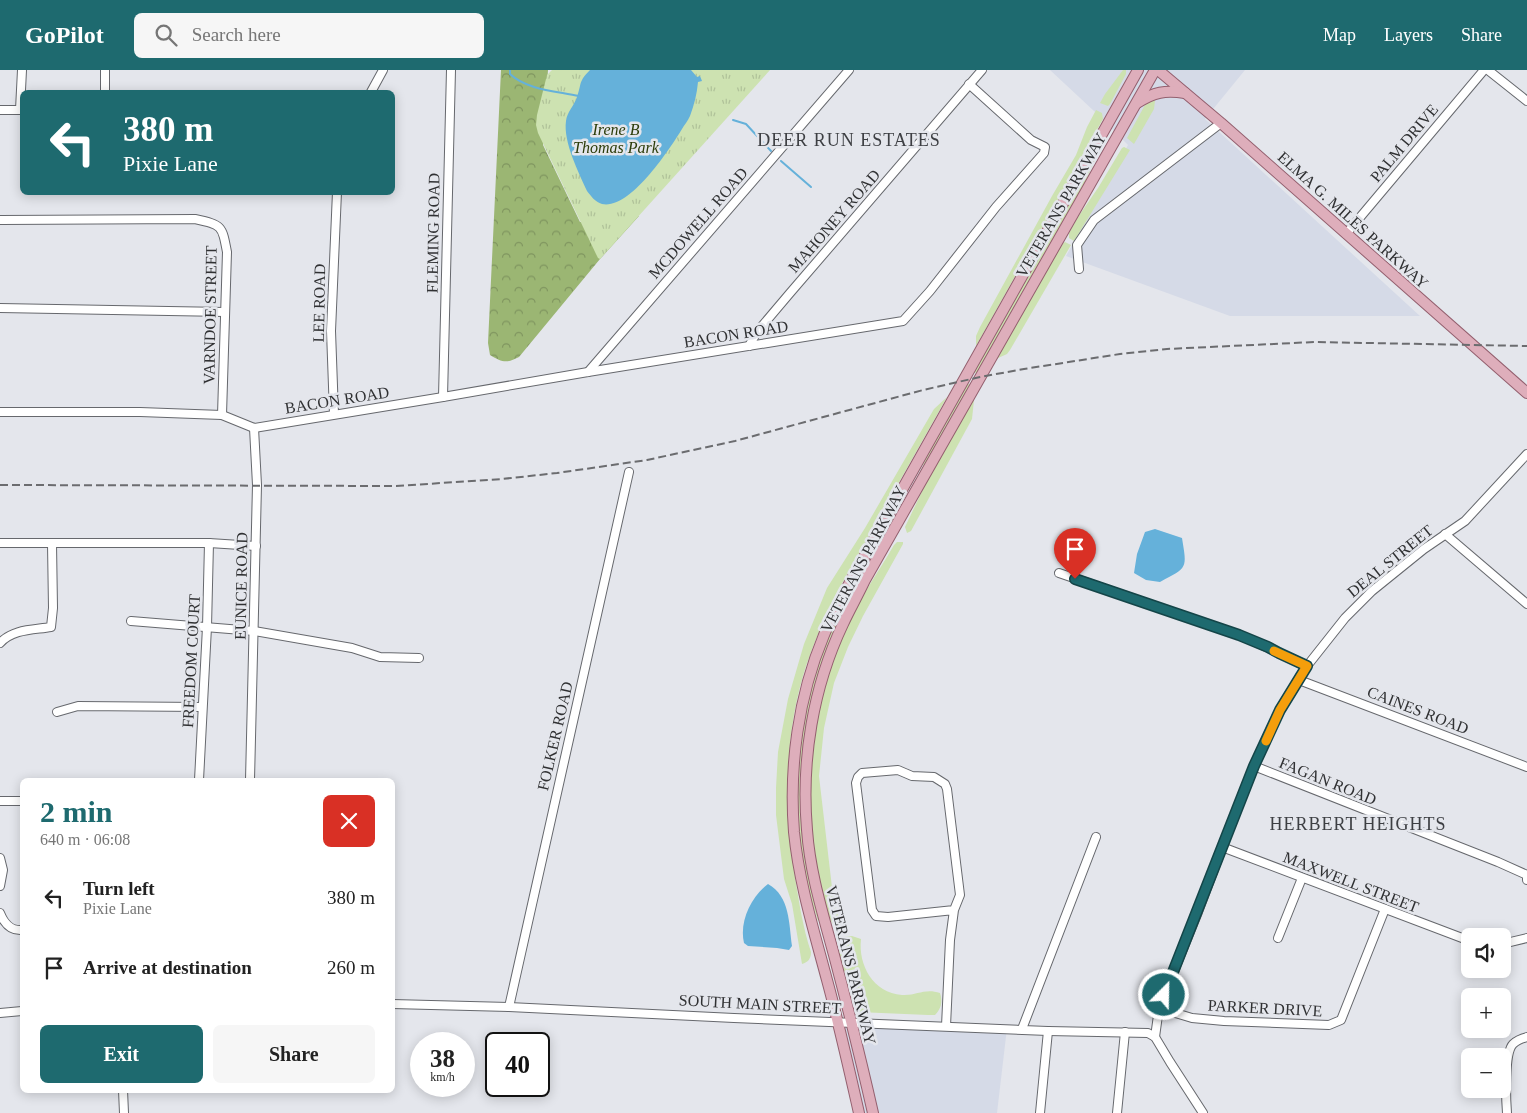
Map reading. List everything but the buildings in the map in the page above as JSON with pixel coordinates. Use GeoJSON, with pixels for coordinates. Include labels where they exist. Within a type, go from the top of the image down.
{"type":"FeatureCollection","features":[{"type":"Feature","properties":{"kind":"main road"},"geometry":{"type":"LineString","coordinates":[[1126,92],[1129,70]]}},
{"type":"Feature","properties":{"kind":"main road","name":"VETERANS PARKWAY"},"geometry":{"type":"LineString","coordinates":[[859,1113],[839,1022],[806,903],[794,832],[795,757],[800,716],[812,670],[831,618],[849,584],[1138,70]]}},
{"type":"Feature","properties":{"kind":"main road","name":"VETERANS PARKWAY"},"geometry":{"type":"LineString","coordinates":[[872,1113],[852,1022],[811,865],[807,831],[807,758],[813,718],[822,680],[843,624],[863,585],[1157,70]]}},
{"type":"Feature","properties":{"kind":"main road","name":"ELMA G. MILES PARKWAY"},"geometry":{"type":"LineString","coordinates":[[1157,70],[1221,123],[1527,394]]}},
{"type":"Feature","properties":{"kind":"main road"},"geometry":{"type":"LineString","coordinates":[[1136,104],[1146,97],[1161,92],[1186,94]]}},
{"type":"Feature","properties":{"kind":"street"},"geometry":{"type":"LineString","coordinates":[[22,70],[22,90]]}},
{"type":"Feature","properties":{"kind":"street"},"geometry":{"type":"LineString","coordinates":[[105,70],[105,90]]}},
{"type":"Feature","properties":{"kind":"street"},"geometry":{"type":"LineString","coordinates":[[372,90],[382,70]]}},
{"type":"Feature","properties":{"kind":"street","name":"FLEMING ROAD"},"geometry":{"type":"LineString","coordinates":[[443,397],[451,70]]}},
{"type":"Feature","properties":{"kind":"street","name":"MCDOWELL ROAD"},"geometry":{"type":"LineString","coordinates":[[588,372],[849,70]]}},
{"type":"Feature","properties":{"kind":"street","name":"MAHONEY ROAD"},"geometry":{"type":"LineString","coordinates":[[749,346],[757,332],[982,70]]}},
{"type":"Feature","properties":{"kind":"street","name":"PALM DRIVE"},"geometry":{"type":"LineString","coordinates":[[1346,234],[1484,70]]}},
{"type":"Feature","properties":{"kind":"street"},"geometry":{"type":"LineString","coordinates":[[1488,70],[1527,101]]}},
{"type":"Feature","properties":{"kind":"street","name":"BACON ROAD"},"geometry":{"type":"LineString","coordinates":[[254,428],[903,321],[930,292],[996,207],[1044,153],[1045,147],[1031,140],[969,84]]}},
{"type":"Feature","properties":{"kind":"street"},"geometry":{"type":"LineString","coordinates":[[0,110],[20,110]]}},
{"type":"Feature","properties":{"kind":"street"},"geometry":{"type":"LineString","coordinates":[[1079,269],[1077,245],[1094,220],[1221,123]]}},
{"type":"Feature","properties":{"kind":"street","name":"LEE ROAD"},"geometry":{"type":"LineString","coordinates":[[334,414],[330,331],[337,195]]}},
{"type":"Feature","properties":{"kind":"street","name":"VARNDOE STREET"},"geometry":{"type":"LineString","coordinates":[[0,220],[195,219],[215,224],[223,231],[227,252],[222,415]]}},
{"type":"Feature","properties":{"kind":"street"},"geometry":{"type":"LineString","coordinates":[[0,308],[225,312]]}},
{"type":"Feature","properties":{"kind":"street"},"geometry":{"type":"LineString","coordinates":[[0,412],[140,412],[222,415],[254,428]]}},
{"type":"Feature","properties":{"kind":"street","name":"EUNICE ROAD"},"geometry":{"type":"LineString","coordinates":[[250,778],[257,485],[254,428]]}},
{"type":"Feature","properties":{"kind":"street","name":"DEAL STREET"},"geometry":{"type":"LineString","coordinates":[[1155,1037],[1159,1008],[1254,766],[1280,710],[1307,666],[1345,618],[1372,591],[1424,549],[1465,521],[1527,454]]}},
{"type":"Feature","properties":{"kind":"street","name":"FOLKER ROAD"},"geometry":{"type":"LineString","coordinates":[[509,1007],[629,472]]}},
{"type":"Feature","properties":{"kind":"street"},"geometry":{"type":"LineString","coordinates":[[1445,534],[1527,604]]}},
{"type":"Feature","properties":{"kind":"street"},"geometry":{"type":"LineString","coordinates":[[0,543],[209,543],[256,546]]}},
{"type":"Feature","properties":{"kind":"street","name":"FREEDOM COURT"},"geometry":{"type":"LineString","coordinates":[[199,778],[207,627],[209,543]]}},
{"type":"Feature","properties":{"kind":"street"},"geometry":{"type":"LineString","coordinates":[[0,643],[5,638],[19,632],[51,627],[53,608],[52,544]]}},
{"type":"Feature","properties":{"kind":"street"},"geometry":{"type":"LineString","coordinates":[[1059,573],[1239,635],[1307,666]]}},
{"type":"Feature","properties":{"kind":"street"},"geometry":{"type":"LineString","coordinates":[[131,621],[254,631],[352,648],[380,657],[419,658]]}},
{"type":"Feature","properties":{"kind":"street","name":"CAINES ROAD"},"geometry":{"type":"LineString","coordinates":[[1299,680],[1527,767]]}},
{"type":"Feature","properties":{"kind":"street"},"geometry":{"type":"LineString","coordinates":[[57,712],[78,706],[202,707]]}},
{"type":"Feature","properties":{"kind":"street","name":"FAGAN ROAD"},"geometry":{"type":"LineString","coordinates":[[1254,766],[1498,862],[1527,875],[1527,880]]}},
{"type":"Feature","properties":{"kind":"street"},"geometry":{"type":"LineString","coordinates":[[946,1026],[950,940],[954,910],[960,895],[947,789],[945,784],[934,778],[912,776],[898,770],[862,773],[856,783],[872,910],[876,916],[888,917],[954,910]]}},
{"type":"Feature","properties":{"kind":"street"},"geometry":{"type":"LineString","coordinates":[[0,801],[20,801]]}},
{"type":"Feature","properties":{"kind":"street"},"geometry":{"type":"LineString","coordinates":[[1022,1029],[1096,837]]}},
{"type":"Feature","properties":{"kind":"street","name":"MAXWELL STREET"},"geometry":{"type":"LineString","coordinates":[[1222,847],[1461,938]]}},
{"type":"Feature","properties":{"kind":"street"},"geometry":{"type":"LineString","coordinates":[[0,858],[4,870],[0,886]]}},
{"type":"Feature","properties":{"kind":"street"},"geometry":{"type":"LineString","coordinates":[[1278,938],[1302,878]]}},
{"type":"Feature","properties":{"kind":"street","name":"PARKER DRIVE"},"geometry":{"type":"LineString","coordinates":[[1159,1008],[1192,1018],[1224,1021],[1329,1025],[1341,1020],[1385,909]]}},
{"type":"Feature","properties":{"kind":"street"},"geometry":{"type":"LineString","coordinates":[[0,912],[6,924],[16,930],[20,930]]}},
{"type":"Feature","properties":{"kind":"street"},"geometry":{"type":"LineString","coordinates":[[1511,942],[1527,938]]}},
{"type":"Feature","properties":{"kind":"street","name":"SOUTH MAIN STREET"},"geometry":{"type":"LineString","coordinates":[[395,1004],[509,1007],[1048,1031],[1125,1032],[1148,1033],[1155,1037]]}},
{"type":"Feature","properties":{"kind":"street"},"geometry":{"type":"LineString","coordinates":[[0,1013],[20,1011]]}},
{"type":"Feature","properties":{"kind":"street"},"geometry":{"type":"LineString","coordinates":[[1040,1113],[1048,1031]]}},
{"type":"Feature","properties":{"kind":"street"},"geometry":{"type":"LineString","coordinates":[[1117,1113],[1125,1032]]}},
{"type":"Feature","properties":{"kind":"street"},"geometry":{"type":"LineString","coordinates":[[1507,1113],[1506,1080],[1509,1049],[1514,1043],[1527,1036]]}},
{"type":"Feature","properties":{"kind":"street"},"geometry":{"type":"LineString","coordinates":[[1155,1037],[1203,1113]]}},
{"type":"Feature","properties":{"kind":"street"},"geometry":{"type":"LineString","coordinates":[[123,1093],[124,1113]]}},
{"type":"Feature","properties":{"kind":"shaded area"},"geometry":{"type":"Polygon","coordinates":[[[1050,70],[1245,70],[1205,119],[1420,316],[1230,316],[1066,256],[1128,145],[1050,70]]]}},
{"type":"Feature","properties":{"kind":"shaded area"},"geometry":{"type":"Polygon","coordinates":[[[836,1022],[1007,1028],[997,1113],[857,1113],[836,1022]]]}},
{"type":"Feature","properties":{"kind":"green space"},"geometry":{"type":"Polygon","coordinates":[[[501,70],[548,70],[543,145],[580,222],[639,216],[600,259],[519,357],[511,361],[501,361],[490,355],[488,343],[501,70]]]}},
{"type":"Feature","properties":{"kind":"green space","name":"Irene B Thomas Park"},"geometry":{"type":"Polygon","coordinates":[[[552,70],[770,70],[600,259],[538,133],[536,125],[537,115],[547,75],[552,70]]]}},
{"type":"Feature","properties":{"kind":"green space"},"geometry":{"type":"Polygon","coordinates":[[[1123,70],[1126,70],[1126,74],[1110,104],[1108,106],[1100,103],[1105,94],[1123,70]]]}},
{"type":"Feature","properties":{"kind":"green space"},"geometry":{"type":"Polygon","coordinates":[[[1152,98],[1155,101],[1154,109],[1134,144],[1127,138],[1146,103],[1152,98]]]}},
{"type":"Feature","properties":{"kind":"green space"},"geometry":{"type":"Polygon","coordinates":[[[1096,110],[1102,113],[1103,119],[976,346],[976,336],[980,327],[1076,155],[1096,110]]]}},
{"type":"Feature","properties":{"kind":"green space"},"geometry":{"type":"Polygon","coordinates":[[[1124,147],[1130,150],[1074,241],[1069,238],[1069,233],[1124,147]]]}},
{"type":"Feature","properties":{"kind":"green space"},"geometry":{"type":"Polygon","coordinates":[[[1096,151],[1098,153],[1078,198],[978,372],[974,373],[973,372],[1096,151]]]}},
{"type":"Feature","properties":{"kind":"green space"},"geometry":{"type":"Polygon","coordinates":[[[1065,242],[1071,245],[1010,350],[1007,354],[996,359],[1062,244],[1065,242]]]}},
{"type":"Feature","properties":{"kind":"green space"},"geometry":{"type":"Polygon","coordinates":[[[969,384],[925,466],[923,465],[966,385],[969,384]]]}},
{"type":"Feature","properties":{"kind":"green space"},"geometry":{"type":"Polygon","coordinates":[[[947,397],[835,596],[812,648],[799,692],[793,718],[790,745],[788,798],[791,851],[803,924],[811,952],[809,960],[802,964],[792,904],[784,879],[776,815],[778,752],[788,699],[804,644],[827,588],[865,528],[934,409],[947,397]]]}},
{"type":"Feature","properties":{"kind":"green space"},"geometry":{"type":"Polygon","coordinates":[[[973,400],[972,419],[911,531],[907,533],[905,527],[926,483],[973,400]]]}},
{"type":"Feature","properties":{"kind":"green space"},"geometry":{"type":"Polygon","coordinates":[[[897,542],[903,542],[903,544],[848,647],[834,683],[824,728],[819,776],[833,896],[842,929],[838,929],[834,926],[825,905],[814,845],[811,812],[813,748],[818,716],[826,685],[848,624],[897,542]]]}},
{"type":"Feature","properties":{"kind":"green space"},"geometry":{"type":"Polygon","coordinates":[[[852,587],[854,588],[819,673],[804,745],[820,920],[818,921],[808,886],[801,850],[798,813],[800,740],[806,704],[816,668],[828,634],[852,587]]]}},
{"type":"Feature","properties":{"kind":"green space"},"geometry":{"type":"Polygon","coordinates":[[[852,936],[861,939],[862,958],[865,968],[875,983],[883,989],[902,995],[929,991],[940,993],[941,1005],[935,1015],[858,1012],[851,1001],[839,952],[839,942],[843,937],[852,936]]]}},
{"type":"Feature","properties":{"kind":"water"},"geometry":{"type":"Polygon","coordinates":[[[590,70],[691,70],[697,77],[700,76],[702,81],[698,82],[689,118],[658,164],[636,188],[624,198],[613,203],[602,204],[593,199],[587,191],[572,157],[567,138],[566,121],[569,112],[576,100],[582,80],[590,70]]]}},
{"type":"Feature","properties":{"kind":"water"},"geometry":{"type":"Polygon","coordinates":[[[1155,529],[1182,538],[1185,556],[1185,562],[1181,570],[1160,582],[1146,580],[1134,573],[1137,554],[1145,532],[1155,529]]]}},
{"type":"Feature","properties":{"kind":"water"},"geometry":{"type":"Polygon","coordinates":[[[768,884],[781,896],[787,911],[792,946],[789,950],[748,946],[744,943],[743,927],[748,910],[756,896],[768,884]]]}},
{"type":"Feature","properties":{"kind":"waterway"},"geometry":{"type":"LineString","coordinates":[[510,70],[510,74],[533,87],[579,96]]}},
{"type":"Feature","properties":{"kind":"waterway"},"geometry":{"type":"LineString","coordinates":[[733,120],[746,124],[771,151]]}},
{"type":"Feature","properties":{"kind":"waterway"},"geometry":{"type":"LineString","coordinates":[[781,161],[811,187]]}},
{"type":"Feature","properties":{"kind":"railway"},"geometry":{"type":"LineString","coordinates":[[0,485],[396,486],[502,479],[647,460],[735,441],[923,390],[980,377],[1120,354],[1167,349],[1315,342],[1527,346]]}},
{"type":"Feature","properties":{"kind":"slow traffic"},"geometry":{"type":"LineString","coordinates":[[1266,741],[1280,710],[1307,666],[1274,651]]}},
{"type":"Feature","properties":{"kind":"district","name":"DEER RUN ESTATES"},"geometry":{"type":"Point","coordinates":[849,140]}},
{"type":"Feature","properties":{"kind":"district","name":"HERBERT HEIGHTS"},"geometry":{"type":"Point","coordinates":[1358,824]}},
{"type":"Feature","properties":{"kind":"route"},"geometry":{"type":"LineString","coordinates":[[1075,579],[1239,635],[1307,666],[1280,710],[1254,766],[1164,995]]}}]}
